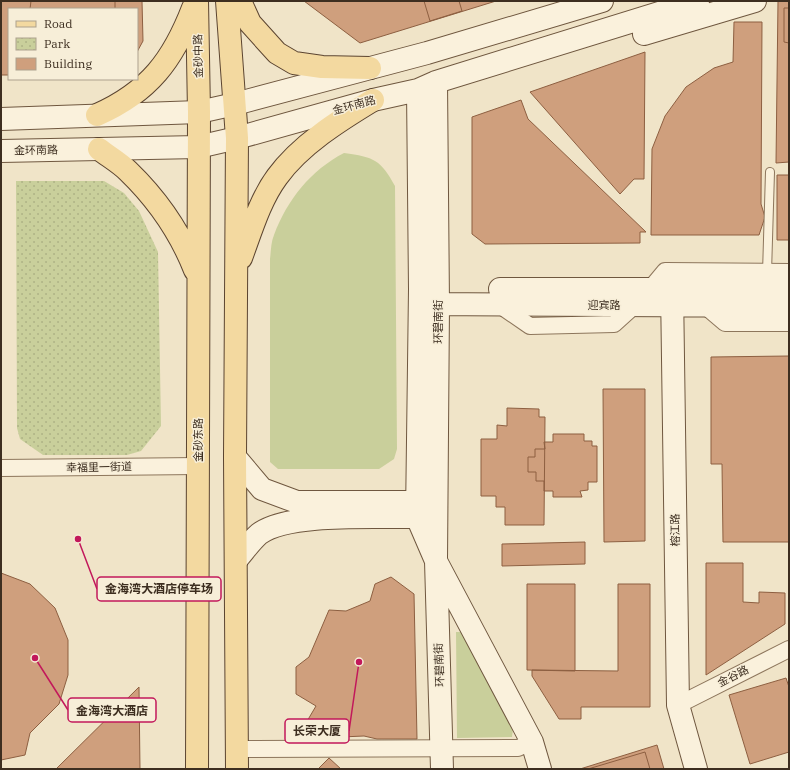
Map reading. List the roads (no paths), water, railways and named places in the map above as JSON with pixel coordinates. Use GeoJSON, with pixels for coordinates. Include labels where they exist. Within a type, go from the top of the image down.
{"type":"FeatureCollection","features":[{"type":"Feature","properties":{"kind":"main road","name":"金砂中路"},"geometry":{"type":"LineString","coordinates":[[196,1],[199,112]]}},
{"type":"Feature","properties":{"kind":"main road"},"geometry":{"type":"LineString","coordinates":[[97,114],[119,105],[152,78],[169,58],[183,34],[196,1]]}},
{"type":"Feature","properties":{"kind":"main road"},"geometry":{"type":"LineString","coordinates":[[227,1],[235,104],[236,138],[236,759]]}},
{"type":"Feature","properties":{"kind":"main road"},"geometry":{"type":"LineString","coordinates":[[240,1],[250,23],[277,53],[294,63],[322,67],[370,68]]}},
{"type":"Feature","properties":{"kind":"main road"},"geometry":{"type":"LineString","coordinates":[[237,268],[256,218],[277,177],[292,160],[336,123],[373,100]]}},
{"type":"Feature","properties":{"kind":"main road","name":"金砂东路"},"geometry":{"type":"LineString","coordinates":[[197,769],[199,112]]}},
{"type":"Feature","properties":{"kind":"main road"},"geometry":{"type":"LineString","coordinates":[[99,149],[127,170],[152,196],[185,245],[198,279]]}},
{"type":"Feature","properties":{"kind":"street"},"geometry":{"type":"LineString","coordinates":[[1,119],[97,114],[199,112],[235,104],[370,68],[602,1]]}},
{"type":"Feature","properties":{"kind":"street","name":"金环南路"},"geometry":{"type":"LineString","coordinates":[[1,151],[198,147],[236,138],[434,83],[698,1]]}},
{"type":"Feature","properties":{"kind":"street"},"geometry":{"type":"LineString","coordinates":[[434,83],[469,85],[755,1]]}},
{"type":"Feature","properties":{"kind":"street","name":"环碧南街"},"geometry":{"type":"LineString","coordinates":[[434,83],[429,296],[427,509],[436,562],[442,759]]}},
{"type":"Feature","properties":{"kind":"street"},"geometry":{"type":"LineString","coordinates":[[650,289],[665,271],[765,281],[789,272]]}},
{"type":"Feature","properties":{"kind":"street","name":"迎宾路"},"geometry":{"type":"LineString","coordinates":[[429,296],[498,304],[635,305],[765,281],[789,289]]}},
{"type":"Feature","properties":{"kind":"street","name":"迎宾路"},"geometry":{"type":"LineString","coordinates":[[429,296],[650,289],[672,297],[706,306],[789,306]]}},
{"type":"Feature","properties":{"kind":"street","name":"榕江路"},"geometry":{"type":"LineString","coordinates":[[672,297],[678,705],[696,769]]}},
{"type":"Feature","properties":{"kind":"street"},"geometry":{"type":"LineString","coordinates":[[706,306],[724,323],[789,323]]}},
{"type":"Feature","properties":{"kind":"street"},"geometry":{"type":"LineString","coordinates":[[235,457],[262,489],[297,502],[427,509]]}},
{"type":"Feature","properties":{"kind":"street","name":"幸福里一街道"},"geometry":{"type":"LineString","coordinates":[[1,468],[198,466]]}},
{"type":"Feature","properties":{"kind":"street"},"geometry":{"type":"LineString","coordinates":[[236,559],[259,534],[274,526],[300,519],[427,509]]}},
{"type":"Feature","properties":{"kind":"street"},"geometry":{"type":"LineString","coordinates":[[436,562],[532,742],[540,769]]}},
{"type":"Feature","properties":{"kind":"street","name":"金谷路"},"geometry":{"type":"LineString","coordinates":[[678,705],[789,649]]}},
{"type":"Feature","properties":{"kind":"street"},"geometry":{"type":"LineString","coordinates":[[236,759],[442,759],[518,748],[532,742]]}},
{"type":"Feature","properties":{"kind":"lane"},"geometry":{"type":"LineString","coordinates":[[765,281],[770,172]]}},
{"type":"Feature","properties":{"kind":"place","name":"金海湾大酒店停车场"},"geometry":{"type":"Point","coordinates":[78,539]}},
{"type":"Feature","properties":{"kind":"place","name":"金海湾大酒店"},"geometry":{"type":"Point","coordinates":[35,658]}},
{"type":"Feature","properties":{"kind":"place","name":"长荣大厦"},"geometry":{"type":"Point","coordinates":[359,662]}}]}
